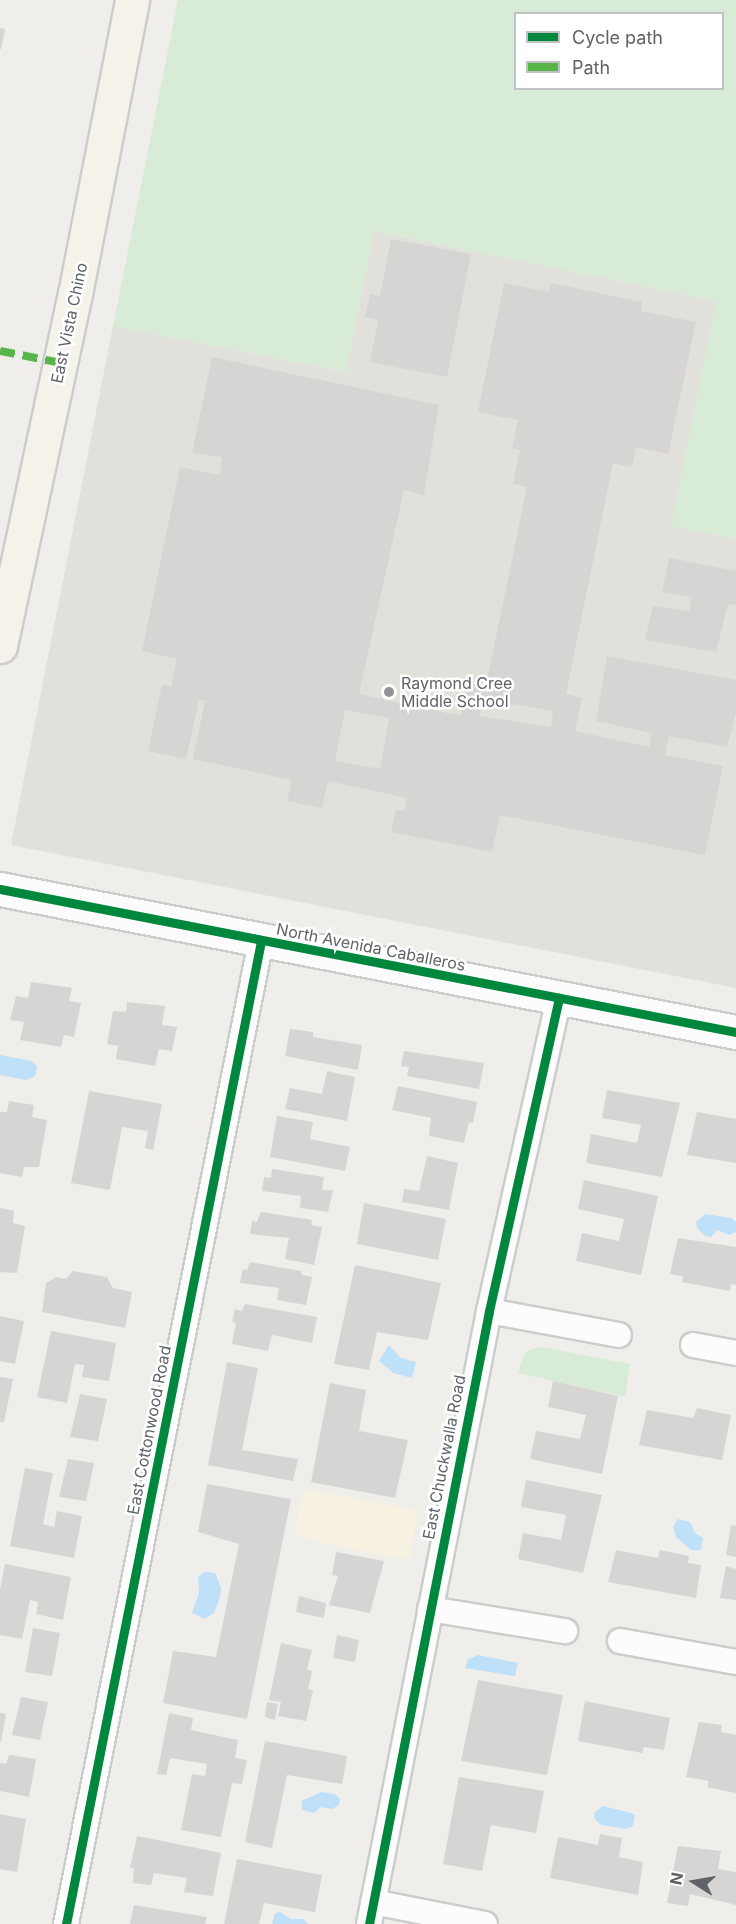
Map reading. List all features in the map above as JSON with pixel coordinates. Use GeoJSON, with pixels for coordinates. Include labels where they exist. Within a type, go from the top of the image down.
{"type":"FeatureCollection","features":[{"type":"Feature","properties":{"kind":"main road","name":"East Vista Chino"},"geometry":{"type":"LineString","coordinates":[[0,646],[70,317],[132,0]]}},
{"type":"Feature","properties":{"kind":"street","name":"North Avenida Caballeros"},"geometry":{"type":"LineString","coordinates":[[0,889],[736,1032]]}},
{"type":"Feature","properties":{"kind":"street","name":"East Cottonwood Road"},"geometry":{"type":"LineString","coordinates":[[66,1924],[261,941]]}},
{"type":"Feature","properties":{"kind":"street","name":"East Chuckwalla Road"},"geometry":{"type":"LineString","coordinates":[[371,1913],[489,1311],[559,998]]}},
{"type":"Feature","properties":{"kind":"street"},"geometry":{"type":"LineString","coordinates":[[489,1311],[619,1335]]}},
{"type":"Feature","properties":{"kind":"street"},"geometry":{"type":"LineString","coordinates":[[693,1345],[736,1353]]}},
{"type":"Feature","properties":{"kind":"street"},"geometry":{"type":"LineString","coordinates":[[430,1609],[566,1631]]}},
{"type":"Feature","properties":{"kind":"street"},"geometry":{"type":"LineString","coordinates":[[620,1641],[736,1662]]}},
{"type":"Feature","properties":{"kind":"street"},"geometry":{"type":"LineString","coordinates":[[371,1913],[485,1924]]}},
{"type":"Feature","properties":{"kind":"shaded area","name":"Raymond Cree Middle School"},"geometry":{"type":"Polygon","coordinates":[[[374,231],[717,301],[672,526],[736,539],[736,988],[11,845],[113,326],[346,372],[374,231]]]}},
{"type":"Feature","properties":{"kind":"green space"},"geometry":{"type":"Polygon","coordinates":[[[178,0],[736,0],[736,539],[671,526],[716,301],[374,231],[346,372],[113,326],[178,0]]]}},
{"type":"Feature","properties":{"kind":"green space"},"geometry":{"type":"Polygon","coordinates":[[[541,1347],[630,1364],[625,1397],[518,1373],[523,1356],[529,1350],[541,1347]]]}},
{"type":"Feature","properties":{"kind":"sand"},"geometry":{"type":"Polygon","coordinates":[[[303,1489],[418,1510],[410,1559],[386,1557],[294,1536],[303,1489]]]}},
{"type":"Feature","properties":{"kind":"water"},"geometry":{"type":"Polygon","coordinates":[[[0,1055],[32,1061],[37,1067],[35,1076],[26,1080],[0,1075],[0,1055]]]}},
{"type":"Feature","properties":{"kind":"water"},"geometry":{"type":"Polygon","coordinates":[[[705,1214],[731,1218],[736,1222],[736,1232],[729,1235],[717,1230],[711,1237],[705,1236],[697,1228],[696,1222],[705,1214]]]}},
{"type":"Feature","properties":{"kind":"water"},"geometry":{"type":"Polygon","coordinates":[[[389,1345],[401,1358],[416,1362],[412,1378],[393,1373],[379,1361],[389,1345]]]}},
{"type":"Feature","properties":{"kind":"water"},"geometry":{"type":"Polygon","coordinates":[[[678,1519],[690,1522],[695,1533],[703,1538],[701,1550],[691,1550],[676,1537],[673,1527],[678,1519]]]}},
{"type":"Feature","properties":{"kind":"water"},"geometry":{"type":"Polygon","coordinates":[[[205,1572],[215,1573],[221,1588],[214,1613],[205,1619],[192,1613],[199,1593],[198,1577],[205,1572]]]}},
{"type":"Feature","properties":{"kind":"water"},"geometry":{"type":"Polygon","coordinates":[[[478,1655],[518,1663],[515,1676],[465,1668],[468,1659],[478,1655]]]}},
{"type":"Feature","properties":{"kind":"water"},"geometry":{"type":"Polygon","coordinates":[[[321,1792],[335,1794],[340,1799],[339,1805],[332,1809],[321,1807],[314,1813],[302,1810],[302,1801],[321,1792]]]}},
{"type":"Feature","properties":{"kind":"water"},"geometry":{"type":"Polygon","coordinates":[[[603,1806],[635,1815],[633,1826],[626,1829],[601,1825],[594,1818],[595,1812],[603,1806]]]}},
{"type":"Feature","properties":{"kind":"water"},"geometry":{"type":"Polygon","coordinates":[[[280,1912],[291,1919],[303,1919],[309,1924],[272,1924],[275,1913],[280,1912]]]}},
{"type":"Feature","properties":{"kind":"building"},"geometry":{"type":"Polygon","coordinates":[[[0,28],[5,29],[1,49],[0,49],[0,28]]]}},
{"type":"Feature","properties":{"kind":"building"},"geometry":{"type":"Polygon","coordinates":[[[391,239],[471,254],[447,377],[370,362],[378,320],[365,317],[370,294],[380,296],[391,239]]]}},
{"type":"Feature","properties":{"kind":"building"},"geometry":{"type":"Polygon","coordinates":[[[504,283],[549,292],[551,283],[642,302],[641,311],[696,322],[668,454],[636,447],[632,467],[613,463],[566,694],[582,698],[575,731],[649,747],[652,733],[596,721],[607,656],[736,680],[736,713],[727,747],[669,736],[665,755],[723,766],[705,855],[500,815],[492,852],[391,832],[396,810],[404,811],[407,798],[328,781],[322,808],[287,801],[292,780],[193,759],[205,701],[199,700],[186,759],[148,751],[162,684],[171,686],[177,659],[142,651],[180,467],[220,475],[222,457],[192,453],[212,357],[439,405],[424,495],[404,490],[359,694],[461,716],[467,686],[485,690],[527,487],[513,484],[520,450],[512,448],[518,420],[478,412],[504,283]],[[482,699],[480,716],[551,727],[553,711],[482,699]],[[345,710],[335,761],[380,769],[389,718],[345,710]]]}},
{"type":"Feature","properties":{"kind":"building"},"geometry":{"type":"Polygon","coordinates":[[[669,558],[736,571],[736,605],[728,604],[716,652],[645,640],[653,606],[689,611],[692,597],[662,592],[669,558]]]}},
{"type":"Feature","properties":{"kind":"building"},"geometry":{"type":"Polygon","coordinates":[[[31,982],[72,988],[69,1001],[81,1003],[74,1037],[64,1035],[61,1047],[20,1040],[24,1022],[10,1020],[16,996],[28,998],[31,982]]]}},
{"type":"Feature","properties":{"kind":"building"},"geometry":{"type":"Polygon","coordinates":[[[127,1002],[165,1006],[162,1025],[177,1027],[172,1051],[159,1049],[155,1066],[116,1059],[118,1046],[107,1044],[113,1011],[126,1012],[127,1002]]]}},
{"type":"Feature","properties":{"kind":"building"},"geometry":{"type":"Polygon","coordinates":[[[290,1029],[313,1032],[313,1037],[362,1045],[358,1070],[285,1056],[290,1029]]]}},
{"type":"Feature","properties":{"kind":"building"},"geometry":{"type":"Polygon","coordinates":[[[404,1051],[484,1063],[479,1089],[407,1076],[409,1067],[401,1066],[404,1051]]]}},
{"type":"Feature","properties":{"kind":"building"},"geometry":{"type":"Polygon","coordinates":[[[327,1071],[355,1077],[347,1121],[285,1109],[290,1088],[322,1094],[327,1071]]]}},
{"type":"Feature","properties":{"kind":"building"},"geometry":{"type":"Polygon","coordinates":[[[398,1086],[477,1102],[473,1123],[469,1122],[464,1143],[429,1136],[431,1118],[392,1110],[398,1086]]]}},
{"type":"Feature","properties":{"kind":"building"},"geometry":{"type":"Polygon","coordinates":[[[607,1090],[680,1103],[662,1177],[586,1163],[591,1134],[637,1143],[641,1125],[602,1118],[607,1090]]]}},
{"type":"Feature","properties":{"kind":"building"},"geometry":{"type":"Polygon","coordinates":[[[89,1091],[162,1104],[153,1150],[145,1148],[148,1131],[122,1127],[110,1190],[71,1183],[89,1091]]]}},
{"type":"Feature","properties":{"kind":"building"},"geometry":{"type":"Polygon","coordinates":[[[9,1101],[34,1105],[32,1117],[47,1120],[39,1167],[24,1167],[22,1177],[0,1173],[0,1112],[7,1112],[9,1101]]]}},
{"type":"Feature","properties":{"kind":"building"},"geometry":{"type":"Polygon","coordinates":[[[697,1112],[736,1119],[736,1163],[687,1155],[697,1112]]]}},
{"type":"Feature","properties":{"kind":"building"},"geometry":{"type":"Polygon","coordinates":[[[277,1116],[313,1122],[310,1139],[350,1147],[345,1171],[270,1157],[277,1116]]]}},
{"type":"Feature","properties":{"kind":"building"},"geometry":{"type":"Polygon","coordinates":[[[427,1156],[458,1163],[449,1210],[402,1202],[404,1189],[419,1191],[427,1156]]]}},
{"type":"Feature","properties":{"kind":"building"},"geometry":{"type":"Polygon","coordinates":[[[272,1169],[324,1177],[322,1190],[333,1190],[328,1212],[300,1208],[301,1196],[262,1191],[264,1177],[271,1178],[272,1169]]]}},
{"type":"Feature","properties":{"kind":"building"},"geometry":{"type":"Polygon","coordinates":[[[584,1180],[658,1196],[641,1275],[576,1261],[582,1233],[619,1241],[624,1219],[578,1209],[584,1180]]]}},
{"type":"Feature","properties":{"kind":"building"},"geometry":{"type":"Polygon","coordinates":[[[364,1203],[446,1219],[438,1260],[357,1244],[364,1203]]]}},
{"type":"Feature","properties":{"kind":"building"},"geometry":{"type":"Polygon","coordinates":[[[0,1208],[14,1211],[13,1223],[25,1226],[17,1273],[0,1272],[0,1208]]]}},
{"type":"Feature","properties":{"kind":"building"},"geometry":{"type":"Polygon","coordinates":[[[261,1212],[312,1220],[311,1225],[322,1227],[314,1265],[285,1259],[289,1238],[250,1234],[252,1221],[257,1222],[261,1212]]]}},
{"type":"Feature","properties":{"kind":"building"},"geometry":{"type":"Polygon","coordinates":[[[678,1238],[736,1247],[736,1285],[731,1284],[730,1291],[682,1282],[683,1276],[670,1274],[678,1238]]]}},
{"type":"Feature","properties":{"kind":"building"},"geometry":{"type":"Polygon","coordinates":[[[250,1262],[301,1271],[302,1275],[312,1277],[306,1305],[277,1300],[279,1288],[240,1283],[243,1269],[247,1270],[250,1262]]]}},
{"type":"Feature","properties":{"kind":"building"},"geometry":{"type":"Polygon","coordinates":[[[355,1265],[441,1283],[428,1340],[377,1332],[369,1370],[334,1364],[355,1265]]]}},
{"type":"Feature","properties":{"kind":"building"},"geometry":{"type":"Polygon","coordinates":[[[73,1271],[107,1277],[113,1288],[132,1292],[125,1328],[42,1312],[46,1283],[56,1277],[66,1279],[73,1271]]]}},
{"type":"Feature","properties":{"kind":"building"},"geometry":{"type":"Polygon","coordinates":[[[245,1304],[317,1317],[312,1343],[272,1335],[268,1351],[232,1344],[236,1323],[232,1322],[235,1309],[242,1311],[245,1304]]]}},
{"type":"Feature","properties":{"kind":"building"},"geometry":{"type":"Polygon","coordinates":[[[0,1316],[24,1321],[15,1364],[0,1361],[0,1316]]]}},
{"type":"Feature","properties":{"kind":"building"},"geometry":{"type":"Polygon","coordinates":[[[51,1331],[116,1343],[109,1381],[82,1377],[84,1365],[75,1364],[67,1403],[37,1397],[51,1331]]]}},
{"type":"Feature","properties":{"kind":"building"},"geometry":{"type":"Polygon","coordinates":[[[227,1362],[258,1368],[242,1450],[298,1459],[293,1481],[208,1465],[227,1362]]]}},
{"type":"Feature","properties":{"kind":"building"},"geometry":{"type":"Polygon","coordinates":[[[0,1377],[13,1379],[4,1422],[0,1422],[0,1377]]]}},
{"type":"Feature","properties":{"kind":"building"},"geometry":{"type":"Polygon","coordinates":[[[553,1381],[618,1396],[602,1474],[530,1459],[536,1431],[580,1439],[586,1415],[548,1407],[553,1381]]]}},
{"type":"Feature","properties":{"kind":"building"},"geometry":{"type":"Polygon","coordinates":[[[330,1383],[366,1390],[359,1431],[408,1440],[395,1498],[311,1482],[330,1383]]]}},
{"type":"Feature","properties":{"kind":"building"},"geometry":{"type":"Polygon","coordinates":[[[80,1394],[107,1399],[98,1441],[70,1437],[80,1394]]]}},
{"type":"Feature","properties":{"kind":"building"},"geometry":{"type":"Polygon","coordinates":[[[697,1408],[731,1415],[722,1460],[639,1445],[647,1410],[693,1418],[697,1408]]]}},
{"type":"Feature","properties":{"kind":"building"},"geometry":{"type":"Polygon","coordinates":[[[68,1459],[94,1463],[86,1501],[59,1497],[68,1459]]]}},
{"type":"Feature","properties":{"kind":"building"},"geometry":{"type":"Polygon","coordinates":[[[25,1468],[53,1473],[43,1524],[54,1527],[57,1511],[82,1516],[74,1558],[10,1546],[25,1468]]]}},
{"type":"Feature","properties":{"kind":"building"},"geometry":{"type":"Polygon","coordinates":[[[526,1480],[602,1495],[583,1573],[518,1559],[523,1533],[561,1540],[566,1515],[521,1507],[526,1480]]]}},
{"type":"Feature","properties":{"kind":"building"},"geometry":{"type":"Polygon","coordinates":[[[207,1484],[291,1499],[247,1719],[163,1703],[173,1651],[216,1657],[239,1544],[198,1532],[207,1484]]]}},
{"type":"Feature","properties":{"kind":"building"},"geometry":{"type":"Polygon","coordinates":[[[731,1525],[736,1526],[736,1557],[726,1555],[731,1525]]]}},
{"type":"Feature","properties":{"kind":"building"},"geometry":{"type":"Polygon","coordinates":[[[616,1550],[658,1558],[660,1550],[689,1556],[688,1563],[701,1565],[696,1598],[608,1582],[616,1550]]]}},
{"type":"Feature","properties":{"kind":"building"},"geometry":{"type":"Polygon","coordinates":[[[336,1552],[384,1561],[370,1613],[329,1605],[338,1576],[332,1575],[336,1552]]]}},
{"type":"Feature","properties":{"kind":"building"},"geometry":{"type":"Polygon","coordinates":[[[5,1564],[71,1577],[63,1620],[36,1614],[38,1602],[30,1600],[22,1639],[0,1635],[0,1590],[5,1564]]]}},
{"type":"Feature","properties":{"kind":"building"},"geometry":{"type":"Polygon","coordinates":[[[726,1566],[736,1569],[736,1600],[720,1598],[726,1566]]]}},
{"type":"Feature","properties":{"kind":"building"},"geometry":{"type":"Polygon","coordinates":[[[299,1596],[326,1603],[324,1618],[296,1612],[299,1596]]]}},
{"type":"Feature","properties":{"kind":"building"},"geometry":{"type":"Polygon","coordinates":[[[33,1628],[60,1633],[52,1676],[25,1672],[33,1628]]]}},
{"type":"Feature","properties":{"kind":"building"},"geometry":{"type":"Polygon","coordinates":[[[337,1635],[359,1640],[355,1662],[333,1658],[337,1635]]]}},
{"type":"Feature","properties":{"kind":"building"},"geometry":{"type":"Polygon","coordinates":[[[281,1643],[312,1650],[307,1670],[312,1671],[308,1689],[313,1690],[306,1721],[278,1716],[281,1702],[269,1700],[281,1643]]]}},
{"type":"Feature","properties":{"kind":"building"},"geometry":{"type":"Polygon","coordinates":[[[478,1680],[563,1695],[547,1775],[461,1761],[478,1680]]]}},
{"type":"Feature","properties":{"kind":"building"},"geometry":{"type":"Polygon","coordinates":[[[21,1697],[48,1702],[40,1740],[12,1735],[21,1697]]]}},
{"type":"Feature","properties":{"kind":"building"},"geometry":{"type":"Polygon","coordinates":[[[585,1701],[670,1718],[664,1750],[644,1747],[642,1753],[578,1741],[585,1701]]]}},
{"type":"Feature","properties":{"kind":"building"},"geometry":{"type":"Polygon","coordinates":[[[267,1702],[278,1704],[275,1720],[265,1717],[267,1702]]]}},
{"type":"Feature","properties":{"kind":"building"},"geometry":{"type":"Polygon","coordinates":[[[0,1713],[6,1714],[1,1742],[0,1742],[0,1713]]]}},
{"type":"Feature","properties":{"kind":"building"},"geometry":{"type":"Polygon","coordinates":[[[169,1713],[193,1718],[191,1730],[238,1740],[235,1758],[247,1760],[242,1784],[232,1783],[221,1837],[181,1830],[192,1774],[205,1776],[207,1764],[170,1758],[166,1775],[157,1774],[169,1713]]]}},
{"type":"Feature","properties":{"kind":"building"},"geometry":{"type":"Polygon","coordinates":[[[699,1722],[722,1725],[721,1732],[736,1735],[736,1793],[707,1787],[709,1781],[686,1777],[699,1722]]]}},
{"type":"Feature","properties":{"kind":"building"},"geometry":{"type":"Polygon","coordinates":[[[265,1741],[347,1756],[342,1784],[287,1775],[272,1848],[245,1842],[265,1741]]]}},
{"type":"Feature","properties":{"kind":"building"},"geometry":{"type":"Polygon","coordinates":[[[9,1755],[36,1759],[29,1797],[0,1791],[0,1763],[6,1764],[9,1755]]]}},
{"type":"Feature","properties":{"kind":"building"},"geometry":{"type":"Polygon","coordinates":[[[459,1777],[544,1791],[536,1833],[491,1825],[482,1871],[443,1864],[459,1777]]]}},
{"type":"Feature","properties":{"kind":"building"},"geometry":{"type":"Polygon","coordinates":[[[0,1814],[26,1819],[17,1872],[0,1869],[0,1814]]]}},
{"type":"Feature","properties":{"kind":"building"},"geometry":{"type":"Polygon","coordinates":[[[600,1834],[622,1838],[619,1857],[643,1862],[638,1895],[550,1878],[558,1837],[598,1845],[600,1834]]]}},
{"type":"Feature","properties":{"kind":"building"},"geometry":{"type":"Polygon","coordinates":[[[137,1836],[221,1853],[213,1896],[184,1892],[187,1878],[154,1873],[151,1885],[133,1883],[134,1868],[130,1868],[137,1836]]]}},
{"type":"Feature","properties":{"kind":"building"},"geometry":{"type":"Polygon","coordinates":[[[678,1846],[721,1851],[718,1869],[736,1872],[736,1905],[690,1894],[688,1906],[667,1903],[678,1846]]]}},
{"type":"Feature","properties":{"kind":"building"},"geometry":{"type":"Polygon","coordinates":[[[237,1859],[322,1875],[315,1912],[264,1903],[259,1924],[224,1924],[237,1859]]]}},
{"type":"Feature","properties":{"kind":"building"},"geometry":{"type":"Polygon","coordinates":[[[134,1905],[207,1917],[205,1924],[130,1924],[134,1905]]]}},
{"type":"Feature","properties":{"kind":"marked path"},"geometry":{"type":"LineString","coordinates":[[0,351],[61,363]]}},
{"type":"Feature","properties":{"kind":"cycle path"},"geometry":{"type":"LineString","coordinates":[[0,889],[736,1032]]}},
{"type":"Feature","properties":{"kind":"cycle path"},"geometry":{"type":"LineString","coordinates":[[66,1924],[261,941]]}},
{"type":"Feature","properties":{"kind":"cycle path"},"geometry":{"type":"LineString","coordinates":[[369,1924],[489,1311],[559,998]]}},
{"type":"Feature","properties":{"kind":"place","name":"Raymond Cree Middle School"},"geometry":{"type":"Point","coordinates":[389,692]}}]}
